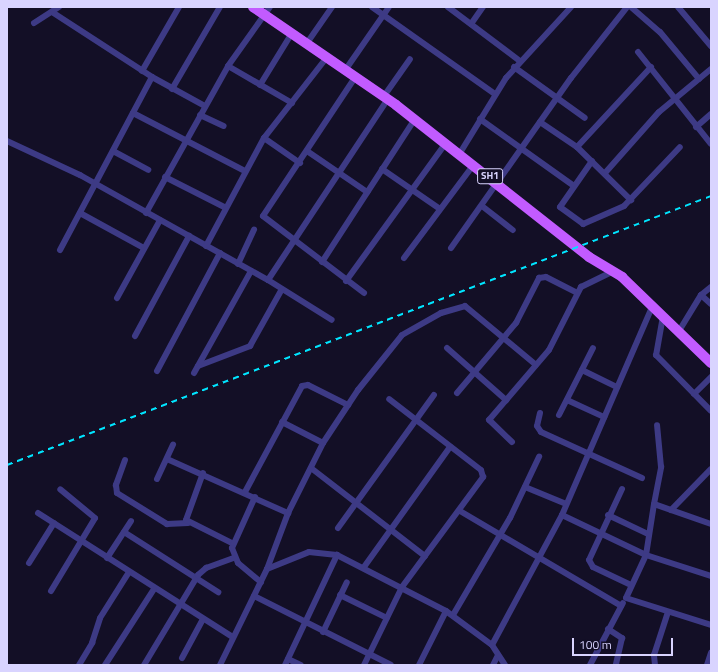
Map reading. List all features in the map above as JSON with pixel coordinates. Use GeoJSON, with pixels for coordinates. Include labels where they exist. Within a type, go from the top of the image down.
{"type":"FeatureCollection","features":[{"type":"Feature","properties":{"kind":"main road","name":"SH1"},"geometry":{"type":"LineString","coordinates":[[253,7],[267,11],[292,33],[346,69],[415,119],[499,183],[589,257],[614,271],[663,314],[711,362]]}},
{"type":"Feature","properties":{"kind":"street"},"geometry":{"type":"LineString","coordinates":[[34,23],[59,7]]}},
{"type":"Feature","properties":{"kind":"street"},"geometry":{"type":"LineString","coordinates":[[142,71],[179,7]]}},
{"type":"Feature","properties":{"kind":"street"},"geometry":{"type":"LineString","coordinates":[[172,88],[220,7]]}},
{"type":"Feature","properties":{"kind":"street"},"geometry":{"type":"LineString","coordinates":[[307,43],[332,7]]}},
{"type":"Feature","properties":{"kind":"street"},"geometry":{"type":"LineString","coordinates":[[372,7],[495,94]]}},
{"type":"Feature","properties":{"kind":"street"},"geometry":{"type":"LineString","coordinates":[[346,69],[389,7]]}},
{"type":"Feature","properties":{"kind":"street"},"geometry":{"type":"LineString","coordinates":[[448,7],[520,61]]}},
{"type":"Feature","properties":{"kind":"street"},"geometry":{"type":"LineString","coordinates":[[470,24],[483,7]]}},
{"type":"Feature","properties":{"kind":"street"},"geometry":{"type":"LineString","coordinates":[[460,154],[495,94],[514,67],[571,7]]}},
{"type":"Feature","properties":{"kind":"street"},"geometry":{"type":"LineString","coordinates":[[451,248],[499,183],[521,148],[557,98],[627,7]]}},
{"type":"Feature","properties":{"kind":"street"},"geometry":{"type":"LineString","coordinates":[[631,7],[660,32],[699,80]]}},
{"type":"Feature","properties":{"kind":"street"},"geometry":{"type":"LineString","coordinates":[[678,7],[711,46]]}},
{"type":"Feature","properties":{"kind":"street"},"geometry":{"type":"LineString","coordinates":[[146,213],[228,66],[267,11]]}},
{"type":"Feature","properties":{"kind":"street"},"geometry":{"type":"LineString","coordinates":[[52,12],[142,71],[205,106]]}},
{"type":"Feature","properties":{"kind":"street"},"geometry":{"type":"LineString","coordinates":[[260,85],[292,33]]}},
{"type":"Feature","properties":{"kind":"street"},"geometry":{"type":"LineString","coordinates":[[638,52],[711,144]]}},
{"type":"Feature","properties":{"kind":"street"},"geometry":{"type":"LineString","coordinates":[[206,246],[264,138],[327,57]]}},
{"type":"Feature","properties":{"kind":"street"},"geometry":{"type":"LineString","coordinates":[[268,280],[339,172],[410,59]]}},
{"type":"Feature","properties":{"kind":"street"},"geometry":{"type":"LineString","coordinates":[[228,66],[292,103]]}},
{"type":"Feature","properties":{"kind":"street"},"geometry":{"type":"LineString","coordinates":[[514,67],[585,118]]}},
{"type":"Feature","properties":{"kind":"street"},"geometry":{"type":"LineString","coordinates":[[577,147],[651,67]]}},
{"type":"Feature","properties":{"kind":"street"},"geometry":{"type":"LineString","coordinates":[[605,173],[674,98],[699,80],[711,69]]}},
{"type":"Feature","properties":{"kind":"street"},"geometry":{"type":"LineString","coordinates":[[356,76],[300,163],[263,213],[294,240],[364,294]]}},
{"type":"Feature","properties":{"kind":"street"},"geometry":{"type":"LineString","coordinates":[[60,250],[152,77]]}},
{"type":"Feature","properties":{"kind":"street"},"geometry":{"type":"LineString","coordinates":[[133,113],[245,171]]}},
{"type":"Feature","properties":{"kind":"street"},"geometry":{"type":"LineString","coordinates":[[696,127],[711,114]]}},
{"type":"Feature","properties":{"kind":"street"},"geometry":{"type":"LineString","coordinates":[[200,115],[224,126]]}},
{"type":"Feature","properties":{"kind":"street"},"geometry":{"type":"LineString","coordinates":[[322,262],[415,119]]}},
{"type":"Feature","properties":{"kind":"street"},"geometry":{"type":"LineString","coordinates":[[480,119],[574,186]]}},
{"type":"Feature","properties":{"kind":"street"},"geometry":{"type":"LineString","coordinates":[[540,122],[577,147],[592,160],[630,200]]}},
{"type":"Feature","properties":{"kind":"street"},"geometry":{"type":"LineString","coordinates":[[264,138],[300,163]]}},
{"type":"Feature","properties":{"kind":"street"},"geometry":{"type":"LineString","coordinates":[[7,141],[96,184],[268,280],[332,320]]}},
{"type":"Feature","properties":{"kind":"street"},"geometry":{"type":"LineString","coordinates":[[346,281],[446,143]]}},
{"type":"Feature","properties":{"kind":"street"},"geometry":{"type":"LineString","coordinates":[[592,160],[560,207],[583,224],[630,200],[680,147]]}},
{"type":"Feature","properties":{"kind":"street"},"geometry":{"type":"LineString","coordinates":[[113,151],[148,170]]}},
{"type":"Feature","properties":{"kind":"street"},"geometry":{"type":"LineString","coordinates":[[308,151],[367,192]]}},
{"type":"Feature","properties":{"kind":"street"},"geometry":{"type":"LineString","coordinates":[[404,258],[474,164]]}},
{"type":"Feature","properties":{"kind":"street"},"geometry":{"type":"LineString","coordinates":[[382,169],[440,210]]}},
{"type":"Feature","properties":{"kind":"street"},"geometry":{"type":"LineString","coordinates":[[165,177],[226,208]]}},
{"type":"Feature","properties":{"kind":"street"},"geometry":{"type":"LineString","coordinates":[[482,206],[513,230]]}},
{"type":"Feature","properties":{"kind":"street"},"geometry":{"type":"LineString","coordinates":[[80,213],[144,248]]}},
{"type":"Feature","properties":{"kind":"street"},"geometry":{"type":"LineString","coordinates":[[117,298],[160,220]]}},
{"type":"Feature","properties":{"kind":"street"},"geometry":{"type":"LineString","coordinates":[[238,264],[254,230]]}},
{"type":"Feature","properties":{"kind":"street"},"geometry":{"type":"LineString","coordinates":[[136,336],[189,236]]}},
{"type":"Feature","properties":{"kind":"street"},"geometry":{"type":"LineString","coordinates":[[158,371],[220,254]]}},
{"type":"Feature","properties":{"kind":"street"},"geometry":{"type":"LineString","coordinates":[[194,373],[251,271]]}},
{"type":"Feature","properties":{"kind":"street"},"geometry":{"type":"LineString","coordinates":[[512,442],[489,420],[549,350],[577,293],[587,283],[614,271]]}},
{"type":"Feature","properties":{"kind":"street"},"geometry":{"type":"LineString","coordinates":[[457,393],[504,338],[542,277],[577,293]]}},
{"type":"Feature","properties":{"kind":"street"},"geometry":{"type":"LineString","coordinates":[[679,330],[701,295],[711,287]]}},
{"type":"Feature","properties":{"kind":"street"},"geometry":{"type":"LineString","coordinates":[[198,366],[250,346],[282,289]]}},
{"type":"Feature","properties":{"kind":"street"},"geometry":{"type":"LineString","coordinates":[[701,295],[711,304]]}},
{"type":"Feature","properties":{"kind":"street"},"geometry":{"type":"LineString","coordinates":[[492,645],[562,515],[653,305]]}},
{"type":"Feature","properties":{"kind":"street"},"geometry":{"type":"LineString","coordinates":[[220,665],[267,568],[288,513],[312,468],[323,443],[348,405],[402,335],[441,313],[464,306],[536,365]]}},
{"type":"Feature","properties":{"kind":"street"},"geometry":{"type":"LineString","coordinates":[[663,314],[656,355],[711,411]]}},
{"type":"Feature","properties":{"kind":"street"},"geometry":{"type":"LineString","coordinates":[[446,348],[506,400]]}},
{"type":"Feature","properties":{"kind":"street"},"geometry":{"type":"LineString","coordinates":[[559,415],[593,348]]}},
{"type":"Feature","properties":{"kind":"street"},"geometry":{"type":"LineString","coordinates":[[582,370],[618,387]]}},
{"type":"Feature","properties":{"kind":"street"},"geometry":{"type":"LineString","coordinates":[[694,394],[711,377]]}},
{"type":"Feature","properties":{"kind":"street"},"geometry":{"type":"LineString","coordinates":[[245,492],[282,422],[305,384],[348,405]]}},
{"type":"Feature","properties":{"kind":"street"},"geometry":{"type":"LineString","coordinates":[[338,528],[434,395]]}},
{"type":"Feature","properties":{"kind":"street"},"geometry":{"type":"LineString","coordinates":[[364,665],[402,587],[460,511],[483,474],[389,399]]}},
{"type":"Feature","properties":{"kind":"street"},"geometry":{"type":"LineString","coordinates":[[567,400],[604,417]]}},
{"type":"Feature","properties":{"kind":"street"},"geometry":{"type":"LineString","coordinates":[[540,413],[536,426],[541,432],[642,478]]}},
{"type":"Feature","properties":{"kind":"street"},"geometry":{"type":"LineString","coordinates":[[282,422],[323,443]]}},
{"type":"Feature","properties":{"kind":"street"},"geometry":{"type":"LineString","coordinates":[[590,665],[626,598],[646,555],[648,534],[661,467],[657,425]]}},
{"type":"Feature","properties":{"kind":"street"},"geometry":{"type":"LineString","coordinates":[[157,479],[173,444]]}},
{"type":"Feature","properties":{"kind":"street"},"geometry":{"type":"LineString","coordinates":[[364,567],[450,447]]}},
{"type":"Feature","properties":{"kind":"street"},"geometry":{"type":"LineString","coordinates":[[453,615],[500,535],[539,457]]}},
{"type":"Feature","properties":{"kind":"street"},"geometry":{"type":"LineString","coordinates":[[167,459],[203,473],[288,513]]}},
{"type":"Feature","properties":{"kind":"street"},"geometry":{"type":"LineString","coordinates":[[125,460],[116,485],[117,493],[167,524],[188,522],[232,543]]}},
{"type":"Feature","properties":{"kind":"street"},"geometry":{"type":"LineString","coordinates":[[312,468],[426,556]]}},
{"type":"Feature","properties":{"kind":"street"},"geometry":{"type":"LineString","coordinates":[[671,510],[711,469]]}},
{"type":"Feature","properties":{"kind":"street"},"geometry":{"type":"LineString","coordinates":[[188,522],[186,517],[203,473]]}},
{"type":"Feature","properties":{"kind":"street"},"geometry":{"type":"LineString","coordinates":[[525,487],[566,504]]}},
{"type":"Feature","properties":{"kind":"street"},"geometry":{"type":"LineString","coordinates":[[51,591],[81,542],[95,515],[60,489]]}},
{"type":"Feature","properties":{"kind":"street"},"geometry":{"type":"LineString","coordinates":[[622,489],[600,533],[589,564],[632,585]]}},
{"type":"Feature","properties":{"kind":"street"},"geometry":{"type":"LineString","coordinates":[[255,497],[232,543],[234,558],[260,582]]}},
{"type":"Feature","properties":{"kind":"street"},"geometry":{"type":"LineString","coordinates":[[654,504],[711,524]]}},
{"type":"Feature","properties":{"kind":"street"},"geometry":{"type":"LineString","coordinates":[[460,511],[539,560],[621,606]]}},
{"type":"Feature","properties":{"kind":"street"},"geometry":{"type":"LineString","coordinates":[[38,512],[81,542],[233,637]]}},
{"type":"Feature","properties":{"kind":"street"},"geometry":{"type":"LineString","coordinates":[[562,515],[646,555],[711,576]]}},
{"type":"Feature","properties":{"kind":"street"},"geometry":{"type":"LineString","coordinates":[[608,515],[648,534]]}},
{"type":"Feature","properties":{"kind":"street"},"geometry":{"type":"LineString","coordinates":[[107,558],[131,521]]}},
{"type":"Feature","properties":{"kind":"street"},"geometry":{"type":"LineString","coordinates":[[29,564],[54,523]]}},
{"type":"Feature","properties":{"kind":"street"},"geometry":{"type":"LineString","coordinates":[[124,532],[195,579],[218,592]]}},
{"type":"Feature","properties":{"kind":"street"},"geometry":{"type":"LineString","coordinates":[[267,568],[309,552],[337,555],[364,567],[453,615],[492,645],[505,665]]}},
{"type":"Feature","properties":{"kind":"street"},"geometry":{"type":"LineString","coordinates":[[285,665],[337,555]]}},
{"type":"Feature","properties":{"kind":"street"},"geometry":{"type":"LineString","coordinates":[[144,665],[195,579],[206,568],[234,558]]}},
{"type":"Feature","properties":{"kind":"street"},"geometry":{"type":"LineString","coordinates":[[79,665],[100,618],[129,572]]}},
{"type":"Feature","properties":{"kind":"street"},"geometry":{"type":"LineString","coordinates":[[323,632],[347,582]]}},
{"type":"Feature","properties":{"kind":"street"},"geometry":{"type":"LineString","coordinates":[[105,665],[154,588]]}},
{"type":"Feature","properties":{"kind":"street"},"geometry":{"type":"LineString","coordinates":[[340,595],[387,618]]}},
{"type":"Feature","properties":{"kind":"street"},"geometry":{"type":"LineString","coordinates":[[254,596],[304,623],[392,665]]}},
{"type":"Feature","properties":{"kind":"street"},"geometry":{"type":"LineString","coordinates":[[626,598],[711,625]]}},
{"type":"Feature","properties":{"kind":"street"},"geometry":{"type":"LineString","coordinates":[[419,665],[446,611]]}},
{"type":"Feature","properties":{"kind":"street"},"geometry":{"type":"LineString","coordinates":[[655,665],[654,655],[668,612]]}},
{"type":"Feature","properties":{"kind":"street"},"geometry":{"type":"LineString","coordinates":[[182,658],[204,619]]}},
{"type":"Feature","properties":{"kind":"street"},"geometry":{"type":"LineString","coordinates":[[608,629],[622,638],[616,665]]}},
{"type":"Feature","properties":{"kind":"street"},"geometry":{"type":"LineString","coordinates":[[707,665],[711,653]]}},
{"type":"Feature","properties":{"kind":"street"},"geometry":{"type":"LineString","coordinates":[[493,665],[498,655]]}},
{"type":"Feature","properties":{"kind":"street"},"geometry":{"type":"LineString","coordinates":[[288,659],[301,665]]}},
{"type":"Feature","properties":{"kind":"railway"},"geometry":{"type":"LineString","coordinates":[[7,465],[711,196]]}}]}
